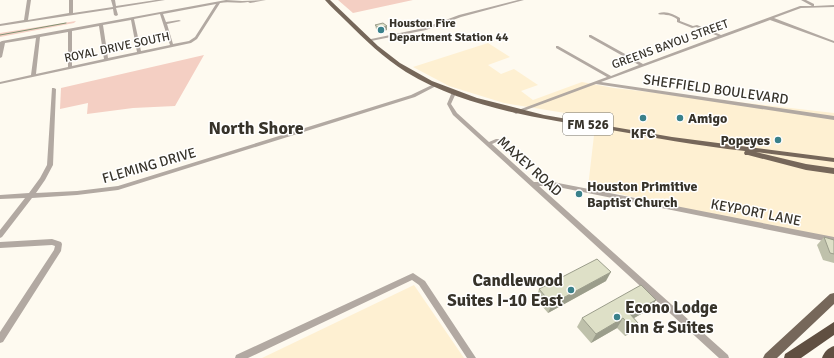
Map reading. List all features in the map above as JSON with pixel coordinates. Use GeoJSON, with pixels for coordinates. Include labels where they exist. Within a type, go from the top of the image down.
{"type":"FeatureCollection","features":[{"type":"Feature","properties":{"kind":"highway"},"geometry":{"type":"LineString","coordinates":[[790,358],[834,328]]}},
{"type":"Feature","properties":{"kind":"highway"},"geometry":{"type":"LineString","coordinates":[[828,358],[834,352]]}},
{"type":"Feature","properties":{"kind":"main road","name":"FM 526"},"geometry":{"type":"LineString","coordinates":[[327,0],[399,65],[454,93],[516,112],[770,155],[833,171]]}},
{"type":"Feature","properties":{"kind":"main road","name":"FM 526"},"geometry":{"type":"LineString","coordinates":[[770,155],[830,159]]}},
{"type":"Feature","properties":{"kind":"main road"},"geometry":{"type":"LineString","coordinates":[[830,159],[833,171]]}},
{"type":"Feature","properties":{"kind":"main road"},"geometry":{"type":"LineString","coordinates":[[769,358],[834,297]]}},
{"type":"Feature","properties":{"kind":"street"},"geometry":{"type":"LineString","coordinates":[[26,21],[29,0]]}},
{"type":"Feature","properties":{"kind":"street"},"geometry":{"type":"LineString","coordinates":[[71,0],[71,13]]}},
{"type":"Feature","properties":{"kind":"street"},"geometry":{"type":"LineString","coordinates":[[113,0],[116,15]]}},
{"type":"Feature","properties":{"kind":"street"},"geometry":{"type":"LineString","coordinates":[[0,25],[71,13],[115,9],[163,0]]}},
{"type":"Feature","properties":{"kind":"street"},"geometry":{"type":"LineString","coordinates":[[0,57],[2,42],[219,2],[254,0]]}},
{"type":"Feature","properties":{"kind":"street"},"geometry":{"type":"LineString","coordinates":[[231,1],[244,3],[264,0]]}},
{"type":"Feature","properties":{"kind":"street"},"geometry":{"type":"LineString","coordinates":[[371,40],[425,29],[460,16],[522,0]]}},
{"type":"Feature","properties":{"kind":"street"},"geometry":{"type":"LineString","coordinates":[[803,0],[814,6]]}},
{"type":"Feature","properties":{"kind":"street","name":"ROYAL DRIVE SOUTH"},"geometry":{"type":"LineString","coordinates":[[0,83],[190,42],[196,38],[219,2]]}},
{"type":"Feature","properties":{"kind":"street","name":"GREENS BAYOU STREET"},"geometry":{"type":"LineString","coordinates":[[516,112],[801,7],[834,6]]}},
{"type":"Feature","properties":{"kind":"street"},"geometry":{"type":"LineString","coordinates":[[161,13],[172,46]]}},
{"type":"Feature","properties":{"kind":"street"},"geometry":{"type":"LineString","coordinates":[[660,14],[664,13],[672,15],[679,18],[678,21],[693,27],[696,26],[720,36]]}},
{"type":"Feature","properties":{"kind":"street"},"geometry":{"type":"LineString","coordinates":[[132,18],[139,53]]}},
{"type":"Feature","properties":{"kind":"street"},"geometry":{"type":"LineString","coordinates":[[769,18],[834,42]]}},
{"type":"Feature","properties":{"kind":"street"},"geometry":{"type":"LineString","coordinates":[[164,23],[179,20]]}},
{"type":"Feature","properties":{"kind":"street"},"geometry":{"type":"LineString","coordinates":[[101,24],[106,60]]}},
{"type":"Feature","properties":{"kind":"street"},"geometry":{"type":"LineString","coordinates":[[70,30],[70,68]]}},
{"type":"Feature","properties":{"kind":"street"},"geometry":{"type":"LineString","coordinates":[[33,76],[38,36]]}},
{"type":"Feature","properties":{"kind":"street"},"geometry":{"type":"LineString","coordinates":[[590,36],[642,65]]}},
{"type":"Feature","properties":{"kind":"street"},"geometry":{"type":"LineString","coordinates":[[557,47],[610,77]]}},
{"type":"Feature","properties":{"kind":"street","name":"SHEFFIELD BOULEVARD"},"geometry":{"type":"LineString","coordinates":[[595,82],[834,118]]}},
{"type":"Feature","properties":{"kind":"street","name":"FLEMING DRIVE"},"geometry":{"type":"LineString","coordinates":[[0,197],[97,192],[134,184],[413,96],[436,85]]}},
{"type":"Feature","properties":{"kind":"street"},"geometry":{"type":"LineString","coordinates":[[0,235],[43,179],[50,165],[54,89]]}},
{"type":"Feature","properties":{"kind":"street","name":"MAXEY ROAD"},"geometry":{"type":"LineString","coordinates":[[454,93],[449,104],[452,111],[725,358]]}},
{"type":"Feature","properties":{"kind":"street"},"geometry":{"type":"LineString","coordinates":[[488,144],[498,140]]}},
{"type":"Feature","properties":{"kind":"street","name":"KEYPORT LANE"},"geometry":{"type":"LineString","coordinates":[[532,184],[553,184],[834,240]]}},
{"type":"Feature","properties":{"kind":"street"},"geometry":{"type":"LineString","coordinates":[[0,245],[52,242],[59,244],[57,251],[0,339]]}},
{"type":"Feature","properties":{"kind":"street"},"geometry":{"type":"LineString","coordinates":[[239,358],[413,276],[422,282],[472,358]]}},
{"type":"Feature","properties":{"kind":"shaded area"},"geometry":{"type":"Polygon","coordinates":[[[338,0],[413,0],[353,13],[338,0]]]}},
{"type":"Feature","properties":{"kind":"shaded area"},"geometry":{"type":"Polygon","coordinates":[[[76,21],[74,23],[0,37],[0,33],[76,21]]]}},
{"type":"Feature","properties":{"kind":"shaded area"},"geometry":{"type":"Polygon","coordinates":[[[488,43],[510,57],[488,65],[501,74],[514,69],[538,85],[521,91],[533,100],[582,82],[614,88],[834,113],[834,241],[588,187],[596,118],[504,103],[449,86],[413,67],[488,43]]]}},
{"type":"Feature","properties":{"kind":"shaded area"},"geometry":{"type":"Polygon","coordinates":[[[204,55],[175,106],[133,108],[87,114],[88,103],[60,109],[61,88],[204,55]]]}},
{"type":"Feature","properties":{"kind":"shaded area"},"geometry":{"type":"Polygon","coordinates":[[[414,285],[464,358],[262,358],[414,285]]]}},
{"type":"Feature","properties":{"kind":"building"},"geometry":{"type":"Polygon","coordinates":[[[383,23],[387,26],[379,28],[375,25],[383,23]]]}},
{"type":"Feature","properties":{"kind":"building"},"geometry":{"type":"Polygon","coordinates":[[[824,237],[834,240],[834,254],[830,253],[824,237]]]}},
{"type":"Feature","properties":{"kind":"building"},"geometry":{"type":"Polygon","coordinates":[[[597,259],[611,272],[552,304],[539,289],[597,259]]]}},
{"type":"Feature","properties":{"kind":"building"},"geometry":{"type":"Polygon","coordinates":[[[641,285],[656,300],[630,314],[638,323],[631,327],[623,318],[596,334],[582,318],[641,285]]]}},
{"type":"Feature","properties":{"kind":"waterway"},"geometry":{"type":"LineString","coordinates":[[0,35],[66,23]]}},
{"type":"Feature","properties":{"kind":"place","name":"Houston Fire Department Station 44"},"geometry":{"type":"Point","coordinates":[381,30]}},
{"type":"Feature","properties":{"kind":"place","name":"KFC"},"geometry":{"type":"Point","coordinates":[643,118]}},
{"type":"Feature","properties":{"kind":"place","name":"Amigo"},"geometry":{"type":"Point","coordinates":[680,118]}},
{"type":"Feature","properties":{"kind":"place","name":"Popeyes"},"geometry":{"type":"Point","coordinates":[778,140]}},
{"type":"Feature","properties":{"kind":"place","name":"Houston Primitive Baptist Church"},"geometry":{"type":"Point","coordinates":[579,194]}},
{"type":"Feature","properties":{"kind":"place","name":"Candlewood Suites I-10 East"},"geometry":{"type":"Point","coordinates":[571,290]}},
{"type":"Feature","properties":{"kind":"place","name":"Econo Lodge Inn & Suites"},"geometry":{"type":"Point","coordinates":[617,317]}},
{"type":"Feature","properties":{"kind":"district","name":"North Shore"},"geometry":{"type":"Point","coordinates":[256,128]}}]}
